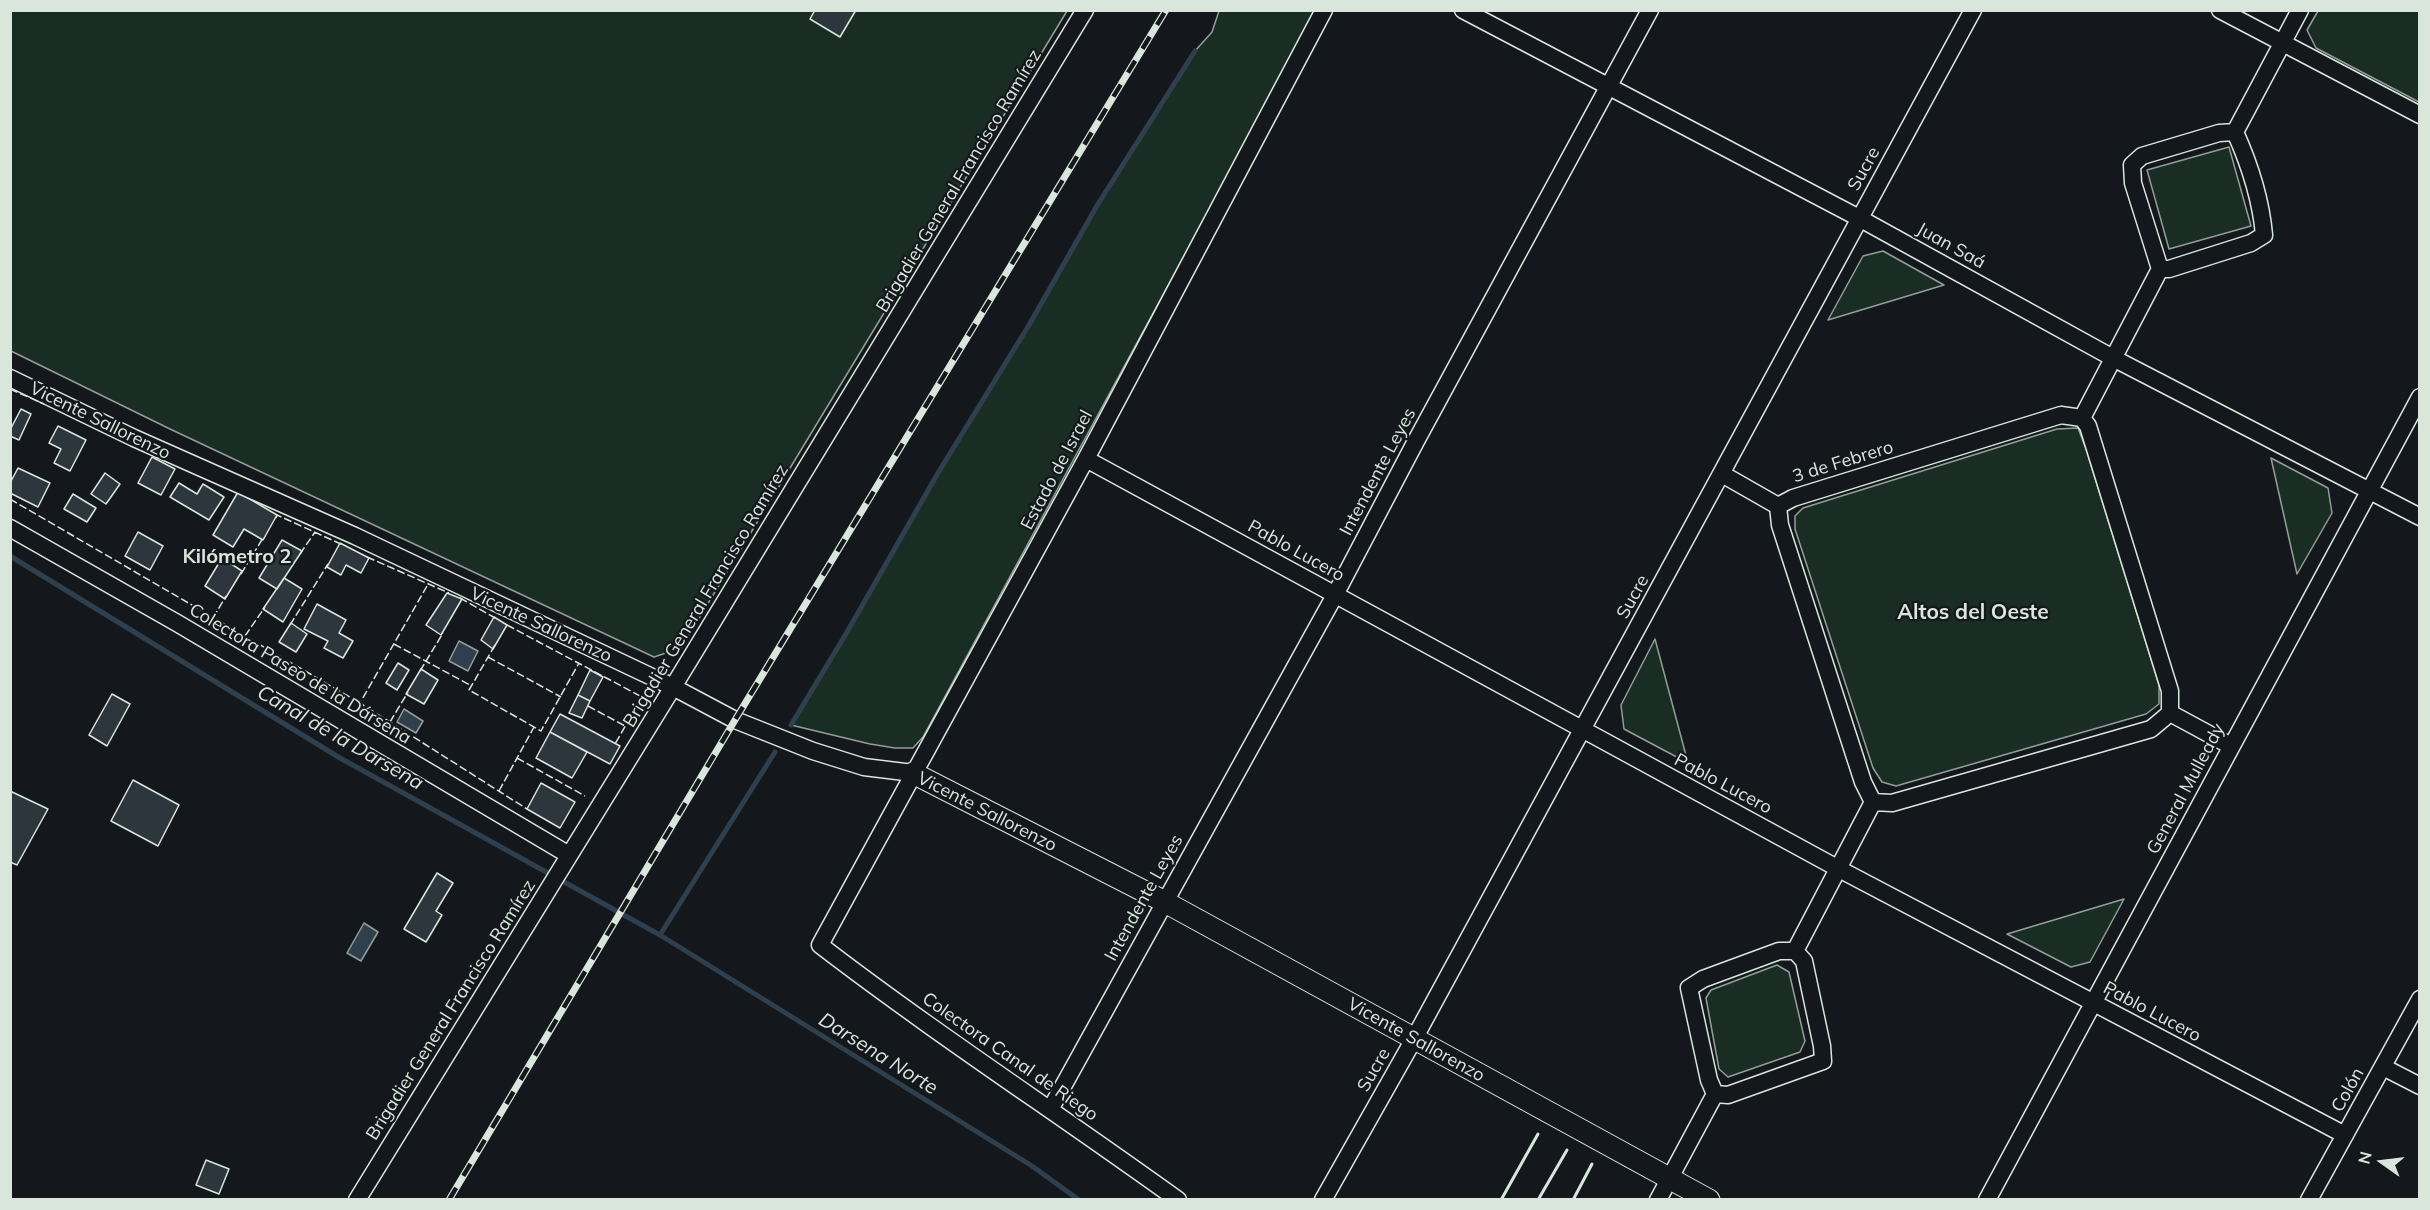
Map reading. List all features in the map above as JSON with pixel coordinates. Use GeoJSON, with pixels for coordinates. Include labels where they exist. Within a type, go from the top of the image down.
{"type":"FeatureCollection","features":[{"type":"Feature","properties":{"kind":"street","name":"Brigadier General Francisco Ramírez"},"geometry":{"type":"LineString","coordinates":[[357,1200],[673,687],[1085,10]]}},
{"type":"Feature","properties":{"kind":"street","name":"Estado de Israel"},"geometry":{"type":"LineString","coordinates":[[820,945],[1086,459],[1324,10]]}},
{"type":"Feature","properties":{"kind":"street","name":"Juan Saá"},"geometry":{"type":"LineString","coordinates":[[1463,10],[1859,218],[2113,358],[2420,517]]}},
{"type":"Feature","properties":{"kind":"street","name":"Intendente Leyes"},"geometry":{"type":"LineString","coordinates":[[1051,1108],[1335,595],[1650,10]]}},
{"type":"Feature","properties":{"kind":"street","name":"Sucre"},"geometry":{"type":"LineString","coordinates":[[1323,1200],[1414,1039],[1973,10]]}},
{"type":"Feature","properties":{"kind":"street"},"geometry":{"type":"LineString","coordinates":[[2220,10],[2420,115]]}},
{"type":"Feature","properties":{"kind":"street"},"geometry":{"type":"LineString","coordinates":[[2235,132],[2300,10]]}},
{"type":"Feature","properties":{"kind":"street"},"geometry":{"type":"LineString","coordinates":[[1795,951],[1873,802],[1892,803],[2151,729],[2170,713],[2170,691],[2088,426],[2082,418],[2160,269],[2133,183],[2132,165],[2142,156],[2219,133],[2235,132]]}},
{"type":"Feature","properties":{"kind":"street"},"geometry":{"type":"LineString","coordinates":[[2160,269],[2169,269],[2251,243],[2264,235],[2262,218],[2242,147],[2235,132]]}},
{"type":"Feature","properties":{"kind":"street","name":"Vicente Sallorenzo"},"geometry":{"type":"LineString","coordinates":[[10,378],[134,438],[355,536],[673,687],[735,720],[813,751],[864,767],[913,773],[1165,902],[1708,1200]]}},
{"type":"Feature","properties":{"kind":"street","name":"General Mulleady"},"geometry":{"type":"LineString","coordinates":[[1987,1200],[2420,397]]}},
{"type":"Feature","properties":{"kind":"street","name":"3 de Febrero"},"geometry":{"type":"LineString","coordinates":[[1873,802],[1863,782],[1780,525],[1778,506],[1793,498],[2061,415],[2082,418]]}},
{"type":"Feature","properties":{"kind":"street","name":"Pablo Lucero"},"geometry":{"type":"LineString","coordinates":[[1086,459],[1839,869],[2345,1135]]}},
{"type":"Feature","properties":{"kind":"street"},"geometry":{"type":"LineString","coordinates":[[1722,474],[1778,506]]}},
{"type":"Feature","properties":{"kind":"street","name":"Colectora Paseo de la Dársena"},"geometry":{"type":"LineString","coordinates":[[10,528],[177,623],[568,855]]}},
{"type":"Feature","properties":{"kind":"street"},"geometry":{"type":"LineString","coordinates":[[2170,713],[2232,746]]}},
{"type":"Feature","properties":{"kind":"street","name":"Colectora Canal de Riego"},"geometry":{"type":"LineString","coordinates":[[820,945],[1178,1200]]}},
{"type":"Feature","properties":{"kind":"street"},"geometry":{"type":"LineString","coordinates":[[1779,951],[1795,951],[1804,961],[1823,1060],[1728,1095],[1715,1094],[1709,1080],[1689,988],[1703,979],[1779,951]]}},
{"type":"Feature","properties":{"kind":"street","name":"Colón"},"geometry":{"type":"LineString","coordinates":[[2309,1200],[2420,999]]}},
{"type":"Feature","properties":{"kind":"street"},"geometry":{"type":"LineString","coordinates":[[2383,1066],[2420,1086]]}},
{"type":"Feature","properties":{"kind":"street"},"geometry":{"type":"LineString","coordinates":[[1658,1200],[1715,1094]]}},
{"type":"Feature","properties":{"kind":"green space"},"geometry":{"type":"Polygon","coordinates":[[[10,11],[1067,11],[681,648],[654,657],[170,429],[11,351],[10,11]]]}},
{"type":"Feature","properties":{"kind":"green space"},"geometry":{"type":"Polygon","coordinates":[[[1219,11],[1317,11],[923,737],[913,748],[895,748],[791,725],[938,473],[1029,325],[1098,204],[1195,51],[1212,32],[1219,11]]]}},
{"type":"Feature","properties":{"kind":"green space"},"geometry":{"type":"Polygon","coordinates":[[[2318,11],[2419,11],[2419,102],[2316,48],[2307,30],[2318,11]]]}},
{"type":"Feature","properties":{"kind":"green space"},"geometry":{"type":"Polygon","coordinates":[[[2229,147],[2251,226],[2169,249],[2147,170],[2229,147]]]}},
{"type":"Feature","properties":{"kind":"green space"},"geometry":{"type":"Polygon","coordinates":[[[1883,251],[1944,285],[1828,320],[1863,256],[1883,251]]]}},
{"type":"Feature","properties":{"kind":"green space"},"geometry":{"type":"Polygon","coordinates":[[[2078,428],[2159,685],[2159,704],[2146,714],[1896,786],[1882,782],[1873,768],[1795,529],[1795,516],[1803,508],[2057,429],[2078,428]]]}},
{"type":"Feature","properties":{"kind":"green space"},"geometry":{"type":"Polygon","coordinates":[[[2271,458],[2328,488],[2332,513],[2297,574],[2271,458]]]}},
{"type":"Feature","properties":{"kind":"green space"},"geometry":{"type":"Polygon","coordinates":[[[1655,639],[1688,763],[1624,729],[1621,705],[1655,639]]]}},
{"type":"Feature","properties":{"kind":"green space"},"geometry":{"type":"Polygon","coordinates":[[[2124,899],[2090,962],[2071,967],[2007,934],[2124,899]]]}},
{"type":"Feature","properties":{"kind":"green space"},"geometry":{"type":"Polygon","coordinates":[[[1777,965],[1789,972],[1805,1041],[1800,1052],[1728,1077],[1719,1069],[1706,998],[1711,990],[1777,965]]]}},
{"type":"Feature","properties":{"kind":"water"},"geometry":{"type":"Polygon","coordinates":[[[459,641],[478,651],[468,671],[449,661],[459,641]]]}},
{"type":"Feature","properties":{"kind":"water"},"geometry":{"type":"Polygon","coordinates":[[[404,709],[423,721],[416,733],[397,722],[404,709]]]}},
{"type":"Feature","properties":{"kind":"water"},"geometry":{"type":"Polygon","coordinates":[[[364,923],[378,932],[361,961],[347,953],[364,923]]]}},
{"type":"Feature","properties":{"kind":"building"},"geometry":{"type":"Polygon","coordinates":[[[815,10],[856,10],[840,37],[810,19],[815,10]]]}},
{"type":"Feature","properties":{"kind":"building"},"geometry":{"type":"Polygon","coordinates":[[[21,409],[31,414],[19,440],[10,436],[10,430],[21,409]]]}},
{"type":"Feature","properties":{"kind":"building"},"geometry":{"type":"Polygon","coordinates":[[[58,426],[86,440],[70,471],[54,463],[61,449],[49,443],[58,426]]]}},
{"type":"Feature","properties":{"kind":"building"},"geometry":{"type":"Polygon","coordinates":[[[152,457],[175,469],[161,495],[138,483],[152,457]]]}},
{"type":"Feature","properties":{"kind":"building"},"geometry":{"type":"Polygon","coordinates":[[[18,468],[50,483],[38,507],[10,493],[10,483],[18,468]]]}},
{"type":"Feature","properties":{"kind":"building"},"geometry":{"type":"Polygon","coordinates":[[[105,473],[120,484],[106,504],[91,494],[105,473]]]}},
{"type":"Feature","properties":{"kind":"building"},"geometry":{"type":"Polygon","coordinates":[[[179,483],[197,494],[203,484],[224,497],[209,520],[170,497],[179,483]]]}},
{"type":"Feature","properties":{"kind":"building"},"geometry":{"type":"Polygon","coordinates":[[[238,492],[277,515],[263,540],[244,529],[233,547],[213,535],[238,492]]]}},
{"type":"Feature","properties":{"kind":"building"},"geometry":{"type":"Polygon","coordinates":[[[73,494],[96,508],[87,522],[64,509],[73,494]]]}},
{"type":"Feature","properties":{"kind":"building"},"geometry":{"type":"Polygon","coordinates":[[[138,532],[163,546],[150,570],[125,556],[138,532]]]}},
{"type":"Feature","properties":{"kind":"building"},"geometry":{"type":"Polygon","coordinates":[[[282,540],[302,551],[277,589],[259,578],[282,540]]]}},
{"type":"Feature","properties":{"kind":"building"},"geometry":{"type":"Polygon","coordinates":[[[340,543],[369,558],[361,573],[346,565],[341,575],[327,567],[340,543]]]}},
{"type":"Feature","properties":{"kind":"building"},"geometry":{"type":"Polygon","coordinates":[[[222,558],[242,571],[225,599],[205,586],[222,558]]]}},
{"type":"Feature","properties":{"kind":"building"},"geometry":{"type":"Polygon","coordinates":[[[284,578],[302,589],[283,622],[263,609],[284,578]]]}},
{"type":"Feature","properties":{"kind":"building"},"geometry":{"type":"Polygon","coordinates":[[[447,593],[462,599],[441,635],[426,625],[447,593]]]}},
{"type":"Feature","properties":{"kind":"building"},"geometry":{"type":"Polygon","coordinates":[[[317,604],[346,620],[339,633],[353,641],[343,658],[324,648],[328,641],[304,629],[317,604]]]}},
{"type":"Feature","properties":{"kind":"building"},"geometry":{"type":"Polygon","coordinates":[[[494,617],[507,625],[493,649],[481,640],[494,617]]]}},
{"type":"Feature","properties":{"kind":"building"},"geometry":{"type":"Polygon","coordinates":[[[291,623],[307,634],[296,652],[279,642],[291,623]]]}},
{"type":"Feature","properties":{"kind":"building"},"geometry":{"type":"Polygon","coordinates":[[[398,663],[409,670],[397,690],[386,683],[398,663]]]}},
{"type":"Feature","properties":{"kind":"building"},"geometry":{"type":"Polygon","coordinates":[[[421,669],[438,680],[424,704],[406,694],[421,669]]]}},
{"type":"Feature","properties":{"kind":"building"},"geometry":{"type":"Polygon","coordinates":[[[590,670],[603,677],[590,701],[578,695],[590,670]]]}},
{"type":"Feature","properties":{"kind":"building"},"geometry":{"type":"Polygon","coordinates":[[[112,694],[130,704],[107,746],[89,735],[112,694]]]}},
{"type":"Feature","properties":{"kind":"building"},"geometry":{"type":"Polygon","coordinates":[[[578,695],[590,701],[582,718],[569,713],[578,695]]]}},
{"type":"Feature","properties":{"kind":"building"},"geometry":{"type":"Polygon","coordinates":[[[560,714],[620,746],[610,764],[550,732],[560,714]]]}},
{"type":"Feature","properties":{"kind":"building"},"geometry":{"type":"Polygon","coordinates":[[[550,732],[587,752],[572,778],[536,758],[550,732]]]}},
{"type":"Feature","properties":{"kind":"building"},"geometry":{"type":"Polygon","coordinates":[[[133,780],[179,805],[158,846],[111,821],[133,780]]]}},
{"type":"Feature","properties":{"kind":"building"},"geometry":{"type":"Polygon","coordinates":[[[541,783],[575,802],[560,828],[527,809],[541,783]]]}},
{"type":"Feature","properties":{"kind":"building"},"geometry":{"type":"Polygon","coordinates":[[[10,791],[48,809],[17,865],[10,862],[10,791]]]}},
{"type":"Feature","properties":{"kind":"building"},"geometry":{"type":"Polygon","coordinates":[[[437,873],[453,883],[436,911],[442,915],[426,942],[404,929],[437,873]]]}},
{"type":"Feature","properties":{"kind":"building"},"geometry":{"type":"Polygon","coordinates":[[[206,1160],[229,1169],[219,1194],[196,1185],[206,1160]]]}},
{"type":"Feature","properties":{"kind":"waterway"},"geometry":{"type":"LineString","coordinates":[[791,725],[938,473],[1029,325],[1098,204],[1195,51]]}},
{"type":"Feature","properties":{"kind":"waterway","name":"Canal de la Darsena"},"geometry":{"type":"LineString","coordinates":[[10,556],[340,758],[660,935],[1032,1166],[1079,1200]]}},
{"type":"Feature","properties":{"kind":"waterway"},"geometry":{"type":"LineString","coordinates":[[660,935],[775,752]]}},
{"type":"Feature","properties":{"kind":"railway"},"geometry":{"type":"LineString","coordinates":[[449,1200],[735,720],[1166,10]]}},
{"type":"Feature","properties":{"kind":"fence"},"geometry":{"type":"LineString","coordinates":[[10,389],[44,404]]}},
{"type":"Feature","properties":{"kind":"fence"},"geometry":{"type":"LineString","coordinates":[[10,499],[360,703]]}},
{"type":"Feature","properties":{"kind":"fence"},"geometry":{"type":"LineString","coordinates":[[276,518],[277,515],[343,545]]}},
{"type":"Feature","properties":{"kind":"fence"},"geometry":{"type":"LineString","coordinates":[[300,554],[315,532]]}},
{"type":"Feature","properties":{"kind":"fence"},"geometry":{"type":"LineString","coordinates":[[241,574],[263,538]]}},
{"type":"Feature","properties":{"kind":"fence"},"geometry":{"type":"LineString","coordinates":[[367,557],[449,593]]}},
{"type":"Feature","properties":{"kind":"fence"},"geometry":{"type":"LineString","coordinates":[[290,625],[328,564]]}},
{"type":"Feature","properties":{"kind":"fence"},"geometry":{"type":"LineString","coordinates":[[427,586],[360,703],[527,809]]}},
{"type":"Feature","properties":{"kind":"fence"},"geometry":{"type":"LineString","coordinates":[[213,618],[226,596]]}},
{"type":"Feature","properties":{"kind":"fence"},"geometry":{"type":"LineString","coordinates":[[460,598],[497,619]]}},
{"type":"Feature","properties":{"kind":"fence"},"geometry":{"type":"LineString","coordinates":[[245,636],[265,607]]}},
{"type":"Feature","properties":{"kind":"fence"},"geometry":{"type":"LineString","coordinates":[[507,625],[642,697],[615,744]]}},
{"type":"Feature","properties":{"kind":"fence"},"geometry":{"type":"LineString","coordinates":[[420,671],[443,633]]}},
{"type":"Feature","properties":{"kind":"fence"},"geometry":{"type":"LineString","coordinates":[[394,644],[470,685]]}},
{"type":"Feature","properties":{"kind":"fence"},"geometry":{"type":"LineString","coordinates":[[495,645],[469,690],[541,731],[579,663]]}},
{"type":"Feature","properties":{"kind":"fence"},"geometry":{"type":"LineString","coordinates":[[488,657],[561,697]]}},
{"type":"Feature","properties":{"kind":"fence"},"geometry":{"type":"LineString","coordinates":[[390,722],[408,692]]}},
{"type":"Feature","properties":{"kind":"fence"},"geometry":{"type":"LineString","coordinates":[[588,706],[625,726]]}},
{"type":"Feature","properties":{"kind":"fence"},"geometry":{"type":"LineString","coordinates":[[499,791],[534,727]]}},
{"type":"Feature","properties":{"kind":"fence"},"geometry":{"type":"LineString","coordinates":[[517,758],[585,796]]}},
{"type":"Feature","properties":{"kind":"wall"},"geometry":{"type":"LineString","coordinates":[[1501,1200],[1538,1134]]}},
{"type":"Feature","properties":{"kind":"wall"},"geometry":{"type":"LineString","coordinates":[[1538,1200],[1567,1150]]}},
{"type":"Feature","properties":{"kind":"wall"},"geometry":{"type":"LineString","coordinates":[[1573,1200],[1592,1164]]}},
{"type":"Feature","properties":{"kind":"district","name":"Kilómetro 2"},"geometry":{"type":"Point","coordinates":[237,557]}},
{"type":"Feature","properties":{"kind":"district","name":"Altos del Oeste"},"geometry":{"type":"Point","coordinates":[1973,613]}},
{"type":"Feature","properties":{"kind":"water label","name":"Darsena Norte"},"geometry":{"type":"Point","coordinates":[878,1054]}}]}
